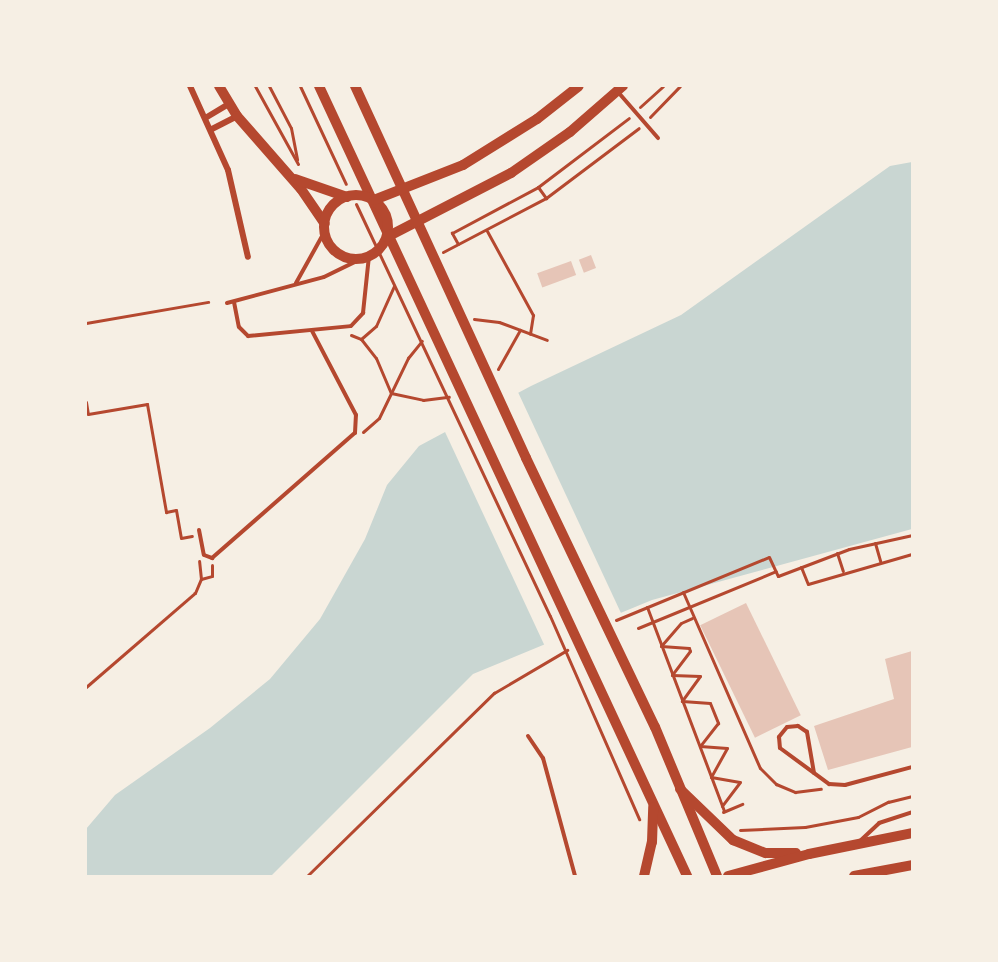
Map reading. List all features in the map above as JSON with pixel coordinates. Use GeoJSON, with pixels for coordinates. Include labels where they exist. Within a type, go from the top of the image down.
{"type":"FeatureCollection","features":[{"type":"Feature","properties":{"kind":"street"},"geometry":{"type":"LineString","coordinates":[[190,86],[212,129],[234,192],[248,256]]}},
{"type":"Feature","properties":{"kind":"street"},"geometry":{"type":"LineString","coordinates":[[219,86],[237,116],[292,178],[325,228],[334,249],[353,258],[366,257],[387,237],[511,172],[570,132],[621,88]]}},
{"type":"Feature","properties":{"kind":"street"},"geometry":{"type":"LineString","coordinates":[[319,86],[353,152],[497,471],[624,737],[687,876]]}},
{"type":"Feature","properties":{"kind":"street"},"geometry":{"type":"LineString","coordinates":[[355,86],[382,140],[526,458],[655,727],[717,876]]}},
{"type":"Feature","properties":{"kind":"street"},"geometry":{"type":"LineString","coordinates":[[292,178],[350,197],[374,200],[463,165],[537,119],[579,86]]}},
{"type":"Feature","properties":{"kind":"street"},"geometry":{"type":"LineString","coordinates":[[207,117],[229,104]]}},
{"type":"Feature","properties":{"kind":"street"},"geometry":{"type":"LineString","coordinates":[[212,129],[237,116]]}},
{"type":"Feature","properties":{"kind":"street"},"geometry":{"type":"LineString","coordinates":[[325,228],[331,207],[350,197]]}},
{"type":"Feature","properties":{"kind":"street"},"geometry":{"type":"LineString","coordinates":[[374,200],[388,224],[387,237]]}},
{"type":"Feature","properties":{"kind":"street"},"geometry":{"type":"LineString","coordinates":[[680,789],[743,846],[766,853],[808,854]]}},
{"type":"Feature","properties":{"kind":"street"},"geometry":{"type":"LineString","coordinates":[[644,876],[652,842],[652,800]]}},
{"type":"Feature","properties":{"kind":"street"},"geometry":{"type":"LineString","coordinates":[[728,876],[808,854],[912,833]]}},
{"type":"Feature","properties":{"kind":"street"},"geometry":{"type":"LineString","coordinates":[[854,876],[912,865]]}},
{"type":"Feature","properties":{"kind":"lane"},"geometry":{"type":"LineString","coordinates":[[621,88],[635,112],[658,138]]}},
{"type":"Feature","properties":{"kind":"lane"},"geometry":{"type":"LineString","coordinates":[[295,284],[313,259],[325,228]]}},
{"type":"Feature","properties":{"kind":"lane"},"geometry":{"type":"LineString","coordinates":[[227,303],[338,272],[366,257]]}},
{"type":"Feature","properties":{"kind":"lane"},"geometry":{"type":"LineString","coordinates":[[234,302],[239,327],[248,336],[351,326],[360,319],[366,257]]}},
{"type":"Feature","properties":{"kind":"lane"},"geometry":{"type":"LineString","coordinates":[[200,530],[204,555],[212,558],[352,437],[357,428],[356,415],[312,331]]}},
{"type":"Feature","properties":{"kind":"lane"},"geometry":{"type":"LineString","coordinates":[[814,772],[807,732],[798,726],[787,728],[779,737],[780,748],[814,772],[834,785],[912,767]]}},
{"type":"Feature","properties":{"kind":"lane"},"geometry":{"type":"LineString","coordinates":[[528,736],[543,758],[575,876]]}},
{"type":"Feature","properties":{"kind":"lane"},"geometry":{"type":"LineString","coordinates":[[859,843],[879,823],[912,812]]}},
{"type":"Feature","properties":{"kind":"path"},"geometry":{"type":"LineString","coordinates":[[255,86],[298,164],[291,128],[268,86]]}},
{"type":"Feature","properties":{"kind":"path"},"geometry":{"type":"LineString","coordinates":[[300,86],[609,748],[640,826]]}},
{"type":"Feature","properties":{"kind":"path"},"geometry":{"type":"LineString","coordinates":[[458,244],[452,233],[538,187],[587,153],[663,86]]}},
{"type":"Feature","properties":{"kind":"path"},"geometry":{"type":"LineString","coordinates":[[439,254],[487,231],[546,198],[645,123],[680,86]]}},
{"type":"Feature","properties":{"kind":"path"},"geometry":{"type":"LineString","coordinates":[[538,187],[546,198]]}},
{"type":"Feature","properties":{"kind":"path"},"geometry":{"type":"LineString","coordinates":[[487,231],[533,315],[530,334]]}},
{"type":"Feature","properties":{"kind":"path"},"geometry":{"type":"LineString","coordinates":[[361,339],[376,326],[399,279]]}},
{"type":"Feature","properties":{"kind":"path"},"geometry":{"type":"LineString","coordinates":[[86,323],[208,302]]}},
{"type":"Feature","properties":{"kind":"path"},"geometry":{"type":"LineString","coordinates":[[336,329],[361,339],[383,369],[391,393]]}},
{"type":"Feature","properties":{"kind":"path"},"geometry":{"type":"LineString","coordinates":[[86,402],[88,414],[147,404],[166,512],[176,510],[181,538],[194,536]]}},
{"type":"Feature","properties":{"kind":"path"},"geometry":{"type":"LineString","coordinates":[[875,543],[880,561]]}},
{"type":"Feature","properties":{"kind":"path"},"geometry":{"type":"LineString","coordinates":[[837,553],[843,571]]}},
{"type":"Feature","properties":{"kind":"path"},"geometry":{"type":"LineString","coordinates":[[801,567],[808,584],[843,571],[912,554]]}},
{"type":"Feature","properties":{"kind":"path"},"geometry":{"type":"LineString","coordinates":[[201,579],[212,576],[212,558]]}},
{"type":"Feature","properties":{"kind":"path"},"geometry":{"type":"LineString","coordinates":[[86,687],[190,597],[201,579],[199,561]]}},
{"type":"Feature","properties":{"kind":"path"},"geometry":{"type":"LineString","coordinates":[[638,628],[776,571]]}},
{"type":"Feature","properties":{"kind":"path"},"geometry":{"type":"LineString","coordinates":[[682,592],[760,768],[776,784],[795,792],[806,794],[834,785]]}},
{"type":"Feature","properties":{"kind":"path"},"geometry":{"type":"LineString","coordinates":[[647,607],[724,811]]}},
{"type":"Feature","properties":{"kind":"path"},"geometry":{"type":"LineString","coordinates":[[662,646],[681,623],[692,618]]}},
{"type":"Feature","properties":{"kind":"path"},"geometry":{"type":"LineString","coordinates":[[662,646],[689,648],[690,651],[672,675]]}},
{"type":"Feature","properties":{"kind":"path"},"geometry":{"type":"LineString","coordinates":[[672,675],[701,679],[682,701]]}},
{"type":"Feature","properties":{"kind":"path"},"geometry":{"type":"LineString","coordinates":[[682,701],[710,703],[718,723],[700,746]]}},
{"type":"Feature","properties":{"kind":"path"},"geometry":{"type":"LineString","coordinates":[[700,746],[728,751],[711,777]]}},
{"type":"Feature","properties":{"kind":"path"},"geometry":{"type":"LineString","coordinates":[[711,777],[740,782],[722,806]]}},
{"type":"Feature","properties":{"kind":"path"},"geometry":{"type":"LineString","coordinates":[[743,846],[739,827],[778,830],[805,827],[858,817],[888,802],[912,796]]}},
{"type":"Feature","properties":{"kind":"path"},"geometry":{"type":"LineString","coordinates":[[711,819],[742,804]]}},
{"type":"Feature","properties":{"kind":"shaded area"},"geometry":{"type":"Polygon","coordinates":[[[912,162],[912,529],[652,600],[473,674],[271,876],[86,876],[86,829],[115,795],[210,728],[270,679],[320,619],[365,539],[387,485],[419,446],[531,386],[681,315],[890,166],[912,162]]]}},
{"type":"Feature","properties":{"kind":"pier"},"geometry":{"type":"Polygon","coordinates":[[[517,390],[622,616],[547,651],[442,425],[517,390]]]}},
{"type":"Feature","properties":{"kind":"building"},"geometry":{"type":"Polygon","coordinates":[[[591,255],[596,268],[584,273],[579,260],[591,255]]]}},
{"type":"Feature","properties":{"kind":"building"},"geometry":{"type":"Polygon","coordinates":[[[571,261],[576,275],[542,287],[537,273],[571,261]]]}},
{"type":"Feature","properties":{"kind":"building"},"geometry":{"type":"Polygon","coordinates":[[[746,603],[801,715],[755,738],[700,625],[746,603]]]}},
{"type":"Feature","properties":{"kind":"building"},"geometry":{"type":"Polygon","coordinates":[[[912,651],[912,747],[828,770],[814,726],[894,699],[885,659],[912,651]]]}}]}
